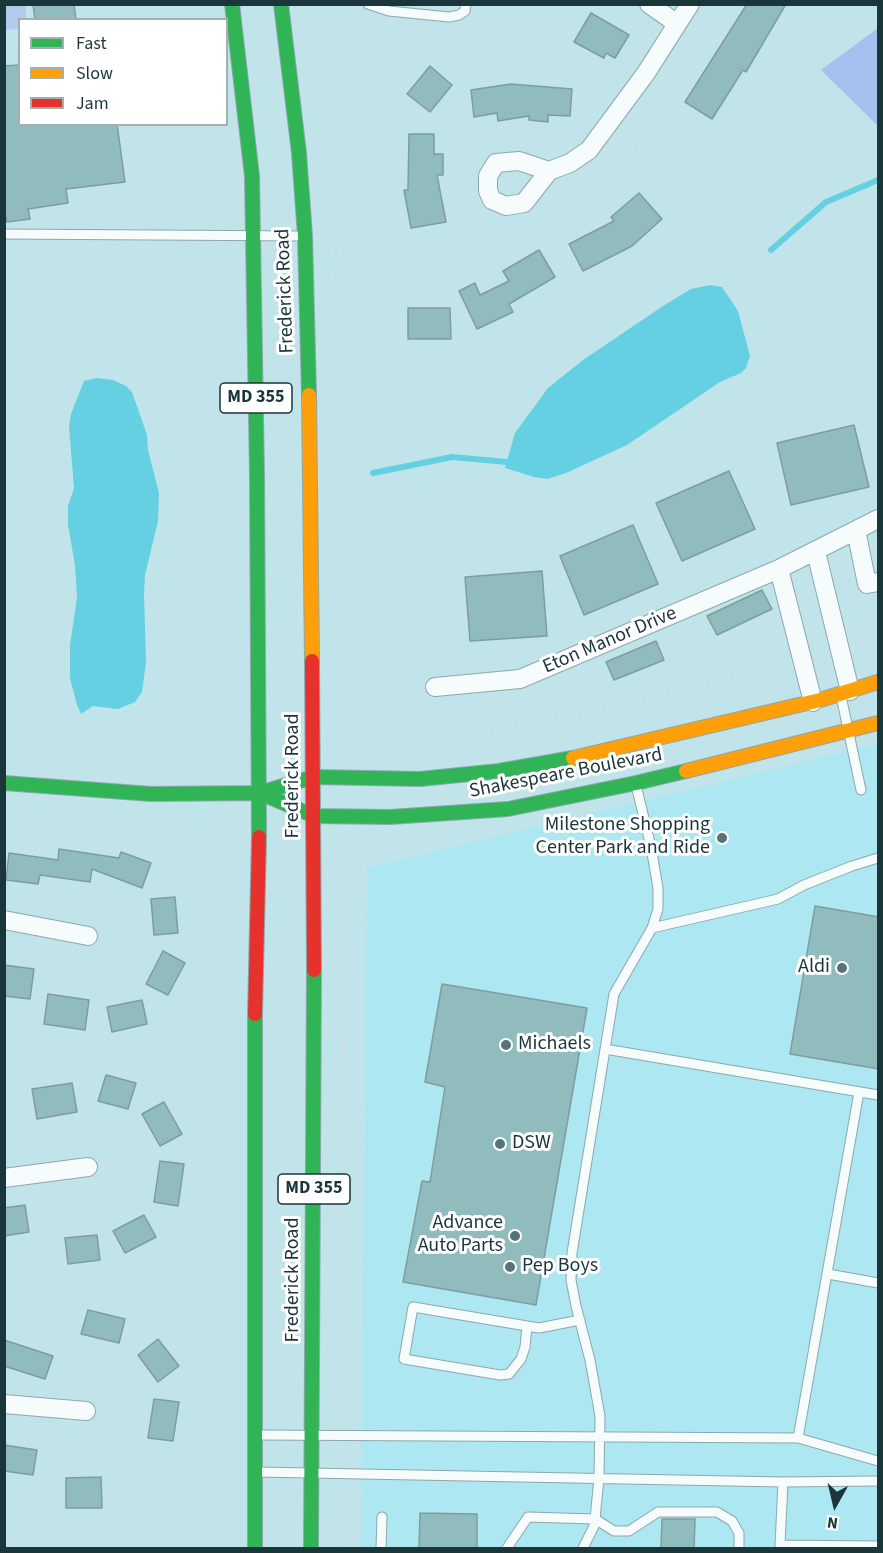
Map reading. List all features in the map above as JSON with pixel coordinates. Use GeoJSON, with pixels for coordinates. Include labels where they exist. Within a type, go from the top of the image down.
{"type":"FeatureCollection","features":[{"type":"Feature","properties":{"kind":"main road","name":"Frederick Road"},"geometry":{"type":"LineString","coordinates":[[232,4],[252,176],[258,476],[260,793],[255,1035],[255,1548]]}},
{"type":"Feature","properties":{"kind":"main road","name":"Frederick Road"},"geometry":{"type":"LineString","coordinates":[[281,4],[295,113],[305,236],[309,372],[314,816],[311,1548]]}},
{"type":"Feature","properties":{"kind":"main road","name":"Shakespeare Boulevard"},"geometry":{"type":"LineString","coordinates":[[4,783],[151,794],[260,793],[313,777],[420,779],[499,771],[559,761],[813,702],[879,682]]}},
{"type":"Feature","properties":{"kind":"main road","name":"Shakespeare Boulevard"},"geometry":{"type":"LineString","coordinates":[[260,793],[314,816],[390,817],[464,813],[508,808],[636,783],[879,723]]}},
{"type":"Feature","properties":{"kind":"street"},"geometry":{"type":"LineString","coordinates":[[649,4],[676,23]]}},
{"type":"Feature","properties":{"kind":"street"},"geometry":{"type":"LineString","coordinates":[[549,171],[570,163],[589,150],[646,73],[690,4]]}},
{"type":"Feature","properties":{"kind":"street","name":"Eton Manor Drive"},"geometry":{"type":"LineString","coordinates":[[435,687],[520,679],[779,569],[879,519]]}},
{"type":"Feature","properties":{"kind":"street"},"geometry":{"type":"LineString","coordinates":[[856,530],[867,584],[879,582]]}},
{"type":"Feature","properties":{"kind":"street"},"geometry":{"type":"LineString","coordinates":[[816,552],[839,648],[845,693]]}},
{"type":"Feature","properties":{"kind":"street"},"geometry":{"type":"LineString","coordinates":[[779,569],[813,702]]}},
{"type":"Feature","properties":{"kind":"street"},"geometry":{"type":"LineString","coordinates":[[4,920],[88,936]]}},
{"type":"Feature","properties":{"kind":"street"},"geometry":{"type":"LineString","coordinates":[[4,1178],[88,1167]]}},
{"type":"Feature","properties":{"kind":"street"},"geometry":{"type":"LineString","coordinates":[[4,1404],[86,1411]]}},
{"type":"Feature","properties":{"kind":"lane"},"geometry":{"type":"LineString","coordinates":[[368,4],[388,11],[449,17],[465,11],[466,4]]}},
{"type":"Feature","properties":{"kind":"lane"},"geometry":{"type":"LineString","coordinates":[[4,234],[305,236]]}},
{"type":"Feature","properties":{"kind":"lane"},"geometry":{"type":"LineString","coordinates":[[845,693],[848,730],[861,790]]}},
{"type":"Feature","properties":{"kind":"lane"},"geometry":{"type":"LineString","coordinates":[[583,1548],[594,1526],[601,1437],[600,1416],[590,1360],[572,1280],[572,1253],[614,994],[652,928],[658,909],[658,888],[636,783]]}},
{"type":"Feature","properties":{"kind":"lane"},"geometry":{"type":"LineString","coordinates":[[652,928],[778,899],[804,885],[879,858]]}},
{"type":"Feature","properties":{"kind":"lane"},"geometry":{"type":"LineString","coordinates":[[605,1049],[879,1095]]}},
{"type":"Feature","properties":{"kind":"lane"},"geometry":{"type":"LineString","coordinates":[[798,1438],[859,1092]]}},
{"type":"Feature","properties":{"kind":"lane"},"geometry":{"type":"LineString","coordinates":[[828,1274],[879,1283]]}},
{"type":"Feature","properties":{"kind":"lane"},"geometry":{"type":"LineString","coordinates":[[527,1326],[525,1347],[516,1367],[509,1374],[500,1375],[404,1359],[413,1307],[527,1326],[539,1328],[580,1320]]}},
{"type":"Feature","properties":{"kind":"lane"},"geometry":{"type":"LineString","coordinates":[[255,1434],[798,1438],[879,1461]]}},
{"type":"Feature","properties":{"kind":"lane"},"geometry":{"type":"LineString","coordinates":[[255,1472],[783,1482],[879,1481]]}},
{"type":"Feature","properties":{"kind":"lane"},"geometry":{"type":"LineString","coordinates":[[783,1482],[780,1545],[879,1546]]}},
{"type":"Feature","properties":{"kind":"lane"},"geometry":{"type":"LineString","coordinates":[[507,1548],[528,1517],[595,1519],[614,1531],[628,1531],[658,1512],[717,1512],[732,1521],[739,1533],[739,1548]]}},
{"type":"Feature","properties":{"kind":"lane"},"geometry":{"type":"LineString","coordinates":[[381,1548],[382,1517]]}},
{"type":"Feature","properties":{"kind":"path"},"geometry":{"type":"LineString","coordinates":[[608,127],[715,214],[718,237],[782,319],[807,357]]}},
{"type":"Feature","properties":{"kind":"path"},"geometry":{"type":"LineString","coordinates":[[839,648],[879,640]]}},
{"type":"Feature","properties":{"kind":"path"},"geometry":{"type":"LineString","coordinates":[[341,734],[415,736],[466,734],[540,723],[720,680],[801,656]]}},
{"type":"Feature","properties":{"kind":"path"},"geometry":{"type":"LineString","coordinates":[[342,748],[351,755],[351,779]]}},
{"type":"Feature","properties":{"kind":"path"},"geometry":{"type":"LineString","coordinates":[[338,1548],[338,1515],[344,1504],[347,1399],[339,1378],[342,1185],[340,904],[344,847],[347,840],[353,836],[352,816]]}},
{"type":"Feature","properties":{"kind":"shaded area"},"geometry":{"type":"Polygon","coordinates":[[[5,4],[26,5],[26,18],[18,18],[18,29],[5,30],[5,4]]]}},
{"type":"Feature","properties":{"kind":"shaded area"},"geometry":{"type":"Polygon","coordinates":[[[878,28],[878,126],[821,70],[878,28]]]}},
{"type":"Feature","properties":{"kind":"shaded area"},"geometry":{"type":"Polygon","coordinates":[[[710,285],[722,287],[738,311],[750,356],[746,368],[741,373],[720,382],[627,445],[566,473],[547,479],[505,468],[515,433],[548,388],[583,360],[663,306],[691,289],[710,285]]]}},
{"type":"Feature","properties":{"kind":"shaded area"},"geometry":{"type":"Polygon","coordinates":[[[97,378],[113,380],[126,386],[132,392],[147,435],[148,450],[159,493],[158,521],[145,575],[146,662],[142,692],[135,702],[118,709],[93,706],[81,714],[70,678],[70,645],[77,598],[75,565],[68,525],[68,506],[74,488],[69,426],[71,414],[84,381],[97,378]]]}},
{"type":"Feature","properties":{"kind":"shaded area"},"geometry":{"type":"Polygon","coordinates":[[[878,744],[878,1548],[361,1548],[367,868],[878,744]]]}},
{"type":"Feature","properties":{"kind":"building"},"geometry":{"type":"Polygon","coordinates":[[[33,4],[74,4],[76,18],[35,18],[33,4]]]}},
{"type":"Feature","properties":{"kind":"building"},"geometry":{"type":"Polygon","coordinates":[[[747,4],[786,4],[746,72],[743,70],[712,119],[685,102],[747,4]]]}},
{"type":"Feature","properties":{"kind":"building"},"geometry":{"type":"Polygon","coordinates":[[[591,13],[629,35],[615,58],[606,53],[604,58],[574,42],[591,13]]]}},
{"type":"Feature","properties":{"kind":"building"},"geometry":{"type":"Polygon","coordinates":[[[18,65],[18,126],[117,126],[125,182],[66,189],[68,203],[28,209],[30,219],[7,222],[4,207],[4,66],[18,65]]]}},
{"type":"Feature","properties":{"kind":"building"},"geometry":{"type":"Polygon","coordinates":[[[430,66],[452,85],[430,112],[407,94],[430,66]]]}},
{"type":"Feature","properties":{"kind":"building"},"geometry":{"type":"Polygon","coordinates":[[[511,84],[572,89],[570,116],[548,115],[548,122],[529,120],[529,116],[498,121],[497,113],[474,117],[471,90],[511,84]]]}},
{"type":"Feature","properties":{"kind":"building"},"geometry":{"type":"Polygon","coordinates":[[[409,134],[434,134],[434,154],[443,154],[443,175],[437,175],[446,222],[411,228],[404,190],[408,190],[409,134]]]}},
{"type":"Feature","properties":{"kind":"building"},"geometry":{"type":"Polygon","coordinates":[[[639,193],[662,219],[632,246],[583,271],[569,244],[614,221],[611,217],[639,193]]]}},
{"type":"Feature","properties":{"kind":"building"},"geometry":{"type":"Polygon","coordinates":[[[539,250],[555,277],[509,304],[513,312],[477,329],[459,291],[475,283],[480,295],[509,281],[503,271],[539,250]]]}},
{"type":"Feature","properties":{"kind":"building"},"geometry":{"type":"Polygon","coordinates":[[[408,308],[450,308],[451,339],[408,339],[408,308]]]}},
{"type":"Feature","properties":{"kind":"building"},"geometry":{"type":"Polygon","coordinates":[[[854,425],[869,487],[791,505],[777,443],[854,425]]]}},
{"type":"Feature","properties":{"kind":"building"},"geometry":{"type":"Polygon","coordinates":[[[729,471],[755,529],[682,561],[656,503],[729,471]]]}},
{"type":"Feature","properties":{"kind":"building"},"geometry":{"type":"Polygon","coordinates":[[[633,525],[658,584],[584,615],[560,556],[633,525]]]}},
{"type":"Feature","properties":{"kind":"building"},"geometry":{"type":"Polygon","coordinates":[[[542,571],[547,636],[470,641],[465,577],[542,571]]]}},
{"type":"Feature","properties":{"kind":"building"},"geometry":{"type":"Polygon","coordinates":[[[762,590],[772,609],[717,635],[707,616],[762,590]]]}},
{"type":"Feature","properties":{"kind":"building"},"geometry":{"type":"Polygon","coordinates":[[[656,641],[664,660],[614,680],[606,662],[656,641]]]}},
{"type":"Feature","properties":{"kind":"building"},"geometry":{"type":"Polygon","coordinates":[[[59,849],[119,858],[121,852],[151,863],[142,888],[92,869],[90,882],[40,875],[38,884],[6,880],[9,853],[58,860],[59,849]]]}},
{"type":"Feature","properties":{"kind":"building"},"geometry":{"type":"Polygon","coordinates":[[[175,897],[178,933],[154,935],[151,899],[175,897]]]}},
{"type":"Feature","properties":{"kind":"building","name":"Aldi"},"geometry":{"type":"Polygon","coordinates":[[[815,906],[879,917],[879,1069],[790,1054],[815,906]]]}},
{"type":"Feature","properties":{"kind":"building"},"geometry":{"type":"Polygon","coordinates":[[[163,951],[185,963],[168,995],[146,984],[163,951]]]}},
{"type":"Feature","properties":{"kind":"building"},"geometry":{"type":"Polygon","coordinates":[[[4,965],[34,969],[30,999],[4,996],[4,965]]]}},
{"type":"Feature","properties":{"kind":"building"},"geometry":{"type":"Polygon","coordinates":[[[442,984],[587,1008],[536,1305],[403,1282],[422,1181],[430,1182],[445,1087],[425,1082],[442,984]]]}},
{"type":"Feature","properties":{"kind":"building"},"geometry":{"type":"Polygon","coordinates":[[[48,994],[89,1000],[85,1030],[44,1024],[48,994]]]}},
{"type":"Feature","properties":{"kind":"building"},"geometry":{"type":"Polygon","coordinates":[[[142,1000],[147,1024],[112,1032],[107,1007],[142,1000]]]}},
{"type":"Feature","properties":{"kind":"building"},"geometry":{"type":"Polygon","coordinates":[[[106,1075],[136,1083],[128,1109],[98,1101],[106,1075]]]}},
{"type":"Feature","properties":{"kind":"building"},"geometry":{"type":"Polygon","coordinates":[[[72,1083],[77,1112],[37,1119],[32,1089],[72,1083]]]}},
{"type":"Feature","properties":{"kind":"building"},"geometry":{"type":"Polygon","coordinates":[[[164,1102],[182,1134],[160,1146],[142,1114],[164,1102]]]}},
{"type":"Feature","properties":{"kind":"building"},"geometry":{"type":"Polygon","coordinates":[[[160,1161],[184,1164],[178,1206],[154,1202],[160,1161]]]}},
{"type":"Feature","properties":{"kind":"building"},"geometry":{"type":"Polygon","coordinates":[[[25,1205],[29,1232],[4,1236],[4,1208],[25,1205]]]}},
{"type":"Feature","properties":{"kind":"building"},"geometry":{"type":"Polygon","coordinates":[[[144,1215],[156,1237],[125,1253],[113,1231],[144,1215]]]}},
{"type":"Feature","properties":{"kind":"building"},"geometry":{"type":"Polygon","coordinates":[[[97,1235],[100,1260],[68,1264],[65,1238],[97,1235]]]}},
{"type":"Feature","properties":{"kind":"building"},"geometry":{"type":"Polygon","coordinates":[[[88,1310],[125,1319],[119,1343],[81,1334],[88,1310]]]}},
{"type":"Feature","properties":{"kind":"building"},"geometry":{"type":"Polygon","coordinates":[[[158,1339],[179,1366],[158,1382],[138,1355],[158,1339]]]}},
{"type":"Feature","properties":{"kind":"building"},"geometry":{"type":"Polygon","coordinates":[[[4,1340],[53,1356],[45,1379],[4,1366],[4,1340]]]}},
{"type":"Feature","properties":{"kind":"building"},"geometry":{"type":"Polygon","coordinates":[[[154,1399],[179,1402],[173,1441],[148,1438],[154,1399]]]}},
{"type":"Feature","properties":{"kind":"building"},"geometry":{"type":"Polygon","coordinates":[[[4,1445],[37,1450],[33,1475],[4,1471],[4,1445]]]}},
{"type":"Feature","properties":{"kind":"building"},"geometry":{"type":"Polygon","coordinates":[[[101,1477],[102,1508],[66,1508],[66,1478],[101,1477]]]}},
{"type":"Feature","properties":{"kind":"building"},"geometry":{"type":"Polygon","coordinates":[[[420,1513],[477,1514],[477,1548],[419,1548],[420,1513]]]}},
{"type":"Feature","properties":{"kind":"building"},"geometry":{"type":"Polygon","coordinates":[[[662,1519],[695,1519],[694,1548],[661,1548],[662,1519]]]}},
{"type":"Feature","properties":{"kind":"waterway"},"geometry":{"type":"LineString","coordinates":[[771,250],[826,202],[878,180]]}},
{"type":"Feature","properties":{"kind":"waterway"},"geometry":{"type":"LineString","coordinates":[[373,473],[452,457],[507,462]]}},
{"type":"Feature","properties":{"kind":"traffic: fast"},"geometry":{"type":"LineString","coordinates":[[232,4],[252,176],[257,476],[259,837]]}},
{"type":"Feature","properties":{"kind":"traffic: fast"},"geometry":{"type":"LineString","coordinates":[[281,4],[299,153],[305,236],[309,395]]}},
{"type":"Feature","properties":{"kind":"traffic: fast"},"geometry":{"type":"LineString","coordinates":[[4,783],[151,794],[260,793],[313,777],[420,779],[499,771],[573,758]]}},
{"type":"Feature","properties":{"kind":"traffic: fast"},"geometry":{"type":"LineString","coordinates":[[260,793],[314,816],[390,817],[508,809],[686,771]]}},
{"type":"Feature","properties":{"kind":"traffic: fast"},"geometry":{"type":"LineString","coordinates":[[311,1548],[314,970]]}},
{"type":"Feature","properties":{"kind":"traffic: fast"},"geometry":{"type":"LineString","coordinates":[[255,1014],[255,1548]]}},
{"type":"Feature","properties":{"kind":"traffic: slow"},"geometry":{"type":"LineString","coordinates":[[309,395],[312,661]]}},
{"type":"Feature","properties":{"kind":"traffic: slow"},"geometry":{"type":"LineString","coordinates":[[573,758],[820,700],[878,682]]}},
{"type":"Feature","properties":{"kind":"traffic: slow"},"geometry":{"type":"LineString","coordinates":[[686,771],[878,723]]}},
{"type":"Feature","properties":{"kind":"traffic: jam"},"geometry":{"type":"LineString","coordinates":[[312,661],[314,970]]}},
{"type":"Feature","properties":{"kind":"traffic: jam"},"geometry":{"type":"LineString","coordinates":[[255,1014],[259,837]]}},
{"type":"Feature","properties":{"kind":"place","name":"Milestone Shopping Center Park and Ride"},"geometry":{"type":"Point","coordinates":[722,838]}},
{"type":"Feature","properties":{"kind":"place","name":"Aldi"},"geometry":{"type":"Point","coordinates":[842,968]}},
{"type":"Feature","properties":{"kind":"place","name":"Michaels"},"geometry":{"type":"Point","coordinates":[506,1045]}},
{"type":"Feature","properties":{"kind":"place","name":"DSW"},"geometry":{"type":"Point","coordinates":[500,1144]}},
{"type":"Feature","properties":{"kind":"place","name":"Advance Auto Parts"},"geometry":{"type":"Point","coordinates":[515,1236]}},
{"type":"Feature","properties":{"kind":"place","name":"Pep Boys"},"geometry":{"type":"Point","coordinates":[510,1267]}}]}
